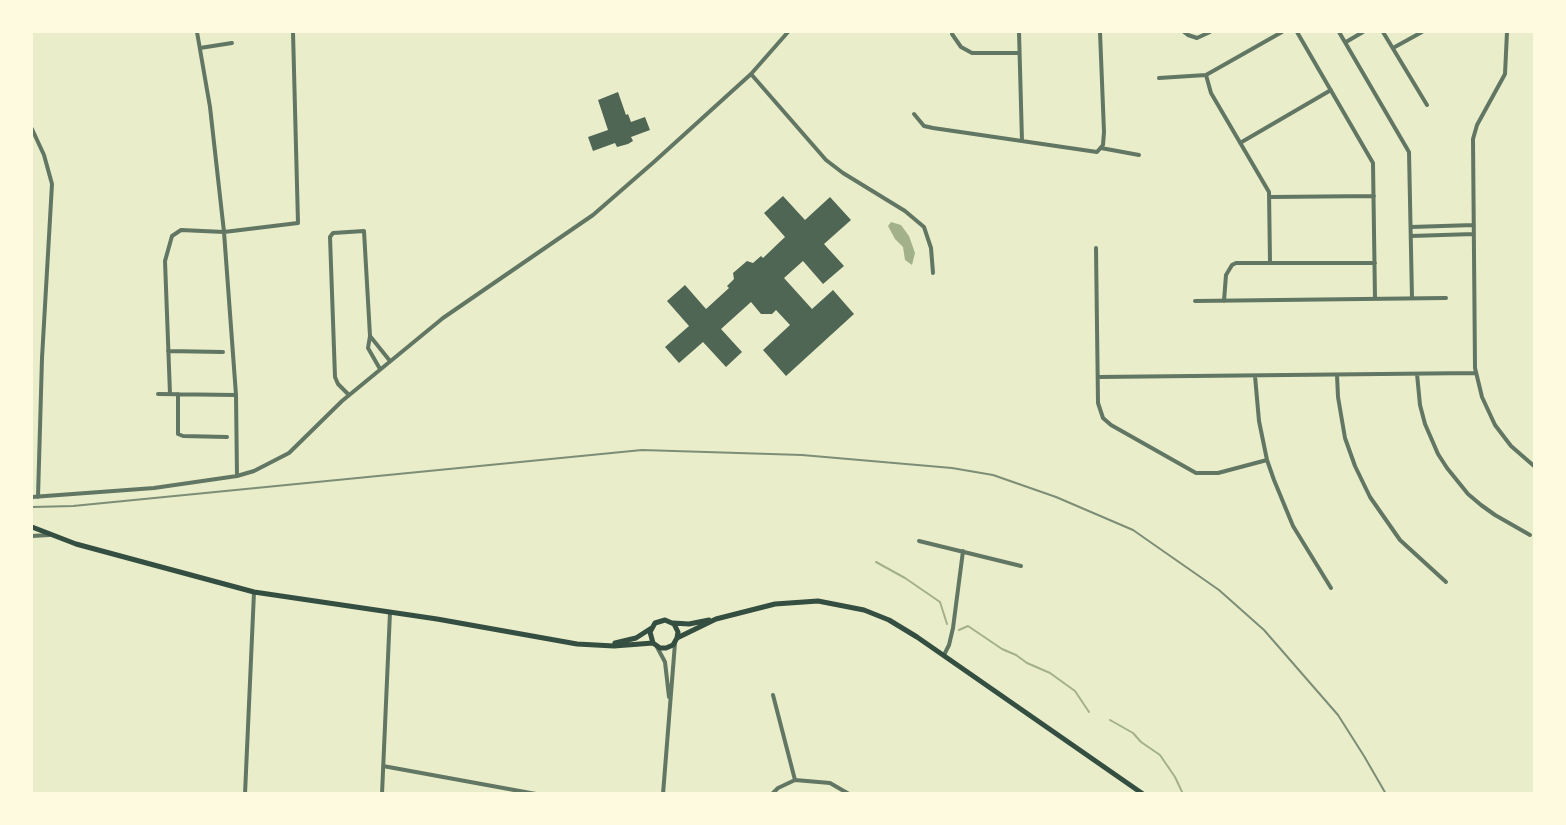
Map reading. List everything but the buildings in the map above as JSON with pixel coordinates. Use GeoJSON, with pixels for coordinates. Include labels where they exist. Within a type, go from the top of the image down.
{"type":"FeatureCollection","features":[{"type":"Feature","properties":{"kind":"main road"},"geometry":{"type":"LineString","coordinates":[[32,527],[108,553],[254,592],[390,612],[584,645],[655,645],[666,648],[716,619]]}},
{"type":"Feature","properties":{"kind":"main road"},"geometry":{"type":"LineString","coordinates":[[606,645],[643,635],[662,620],[689,624],[775,604],[800,601],[834,603],[864,610],[889,621],[944,655],[1143,794]]}},
{"type":"Feature","properties":{"kind":"main road"},"geometry":{"type":"LineString","coordinates":[[672,622],[677,630],[676,641]]}},
{"type":"Feature","properties":{"kind":"main road"},"geometry":{"type":"LineString","coordinates":[[653,625],[650,635],[655,645]]}},
{"type":"Feature","properties":{"kind":"street"},"geometry":{"type":"LineString","coordinates":[[197,32],[210,107],[224,232],[236,395],[237,476]]}},
{"type":"Feature","properties":{"kind":"street"},"geometry":{"type":"LineString","coordinates":[[170,394],[165,261],[172,236],[181,230],[224,232],[298,224],[293,32]]}},
{"type":"Feature","properties":{"kind":"street"},"geometry":{"type":"LineString","coordinates":[[32,497],[154,488],[237,476],[254,471],[289,453],[349,395],[443,318],[593,215],[751,74],[788,32]]}},
{"type":"Feature","properties":{"kind":"street"},"geometry":{"type":"LineString","coordinates":[[1019,32],[1022,141]]}},
{"type":"Feature","properties":{"kind":"street"},"geometry":{"type":"LineString","coordinates":[[914,114],[924,126],[933,129],[1097,152],[1101,148],[1104,132],[1100,32]]}},
{"type":"Feature","properties":{"kind":"street"},"geometry":{"type":"LineString","coordinates":[[1184,32],[1188,36],[1197,38],[1210,32]]}},
{"type":"Feature","properties":{"kind":"street"},"geometry":{"type":"LineString","coordinates":[[1159,78],[1206,75],[1282,32]]}},
{"type":"Feature","properties":{"kind":"street"},"geometry":{"type":"LineString","coordinates":[[1297,32],[1373,163],[1375,299]]}},
{"type":"Feature","properties":{"kind":"street"},"geometry":{"type":"LineString","coordinates":[[1348,32],[1341,34],[1408,152],[1412,298]]}},
{"type":"Feature","properties":{"kind":"street"},"geometry":{"type":"LineString","coordinates":[[1346,42],[1363,32]]}},
{"type":"Feature","properties":{"kind":"street"},"geometry":{"type":"LineString","coordinates":[[1383,32],[1427,105]]}},
{"type":"Feature","properties":{"kind":"street"},"geometry":{"type":"LineString","coordinates":[[1393,48],[1422,32]]}},
{"type":"Feature","properties":{"kind":"street"},"geometry":{"type":"LineString","coordinates":[[1507,32],[1505,74],[1473,133],[1475,373],[1482,397],[1495,425],[1511,446],[1534,466]]}},
{"type":"Feature","properties":{"kind":"street"},"geometry":{"type":"LineString","coordinates":[[952,34],[961,47],[972,53],[1019,52]]}},
{"type":"Feature","properties":{"kind":"street"},"geometry":{"type":"LineString","coordinates":[[200,48],[232,43]]}},
{"type":"Feature","properties":{"kind":"street"},"geometry":{"type":"LineString","coordinates":[[751,74],[826,160],[905,211],[924,227],[931,248],[933,273]]}},
{"type":"Feature","properties":{"kind":"street"},"geometry":{"type":"LineString","coordinates":[[1206,75],[1211,93],[1270,197],[1270,262]]}},
{"type":"Feature","properties":{"kind":"street"},"geometry":{"type":"LineString","coordinates":[[1240,143],[1331,90]]}},
{"type":"Feature","properties":{"kind":"street"},"geometry":{"type":"LineString","coordinates":[[32,129],[44,154],[52,184],[42,358],[38,497]]}},
{"type":"Feature","properties":{"kind":"street"},"geometry":{"type":"LineString","coordinates":[[1101,148],[1139,155]]}},
{"type":"Feature","properties":{"kind":"street"},"geometry":{"type":"LineString","coordinates":[[1270,197],[1374,196]]}},
{"type":"Feature","properties":{"kind":"street"},"geometry":{"type":"LineString","coordinates":[[1411,227],[1474,225]]}},
{"type":"Feature","properties":{"kind":"street"},"geometry":{"type":"LineString","coordinates":[[349,395],[338,384],[335,377],[330,237],[333,233],[364,231],[370,336],[368,348],[380,369]]}},
{"type":"Feature","properties":{"kind":"street"},"geometry":{"type":"LineString","coordinates":[[1411,236],[1474,234]]}},
{"type":"Feature","properties":{"kind":"street"},"geometry":{"type":"LineString","coordinates":[[1096,248],[1098,404],[1103,418],[1111,425],[1196,473],[1210,474],[1267,460]]}},
{"type":"Feature","properties":{"kind":"street"},"geometry":{"type":"LineString","coordinates":[[1224,301],[1225,282],[1232,266],[1242,262],[1375,263]]}},
{"type":"Feature","properties":{"kind":"street"},"geometry":{"type":"LineString","coordinates":[[1195,301],[1446,298]]}},
{"type":"Feature","properties":{"kind":"street"},"geometry":{"type":"LineString","coordinates":[[370,336],[390,361]]}},
{"type":"Feature","properties":{"kind":"street"},"geometry":{"type":"LineString","coordinates":[[168,351],[224,352]]}},
{"type":"Feature","properties":{"kind":"street"},"geometry":{"type":"LineString","coordinates":[[1098,377],[1475,373]]}},
{"type":"Feature","properties":{"kind":"street"},"geometry":{"type":"LineString","coordinates":[[1417,374],[1419,398],[1425,424],[1434,447],[1447,468],[1468,494],[1481,505],[1530,535]]}},
{"type":"Feature","properties":{"kind":"street"},"geometry":{"type":"LineString","coordinates":[[1336,375],[1345,438],[1366,490],[1400,540],[1446,582]]}},
{"type":"Feature","properties":{"kind":"street"},"geometry":{"type":"LineString","coordinates":[[1256,376],[1257,404],[1267,460],[1293,526],[1331,588]]}},
{"type":"Feature","properties":{"kind":"street"},"geometry":{"type":"LineString","coordinates":[[159,394],[236,395]]}},
{"type":"Feature","properties":{"kind":"street"},"geometry":{"type":"LineString","coordinates":[[178,394],[178,434],[227,437]]}},
{"type":"Feature","properties":{"kind":"street"},"geometry":{"type":"LineString","coordinates":[[32,536],[50,535]]}},
{"type":"Feature","properties":{"kind":"street"},"geometry":{"type":"LineString","coordinates":[[919,540],[1021,566]]}},
{"type":"Feature","properties":{"kind":"street"},"geometry":{"type":"LineString","coordinates":[[944,655],[953,628],[963,551]]}},
{"type":"Feature","properties":{"kind":"street"},"geometry":{"type":"LineString","coordinates":[[245,794],[254,592]]}},
{"type":"Feature","properties":{"kind":"street"},"geometry":{"type":"LineString","coordinates":[[382,794],[390,612]]}},
{"type":"Feature","properties":{"kind":"street"},"geometry":{"type":"LineString","coordinates":[[663,794],[676,641]]}},
{"type":"Feature","properties":{"kind":"street"},"geometry":{"type":"LineString","coordinates":[[655,645],[665,662],[670,706]]}},
{"type":"Feature","properties":{"kind":"street"},"geometry":{"type":"LineString","coordinates":[[773,695],[795,780]]}},
{"type":"Feature","properties":{"kind":"street"},"geometry":{"type":"LineString","coordinates":[[383,766],[536,794]]}},
{"type":"Feature","properties":{"kind":"street"},"geometry":{"type":"LineString","coordinates":[[772,794],[778,788],[795,780],[830,783],[849,794]]}},
{"type":"Feature","properties":{"kind":"shaded area"},"geometry":{"type":"Polygon","coordinates":[[[891,222],[901,225],[909,236],[915,253],[912,265],[905,260],[903,247],[895,239],[888,226],[891,222]]]}},
{"type":"Feature","properties":{"kind":"waterway"},"geometry":{"type":"LineString","coordinates":[[876,562],[905,578],[940,602],[947,624]]}},
{"type":"Feature","properties":{"kind":"waterway"},"geometry":{"type":"LineString","coordinates":[[959,630],[968,626],[1002,649],[1050,673],[1075,691],[1089,712]]}},
{"type":"Feature","properties":{"kind":"waterway"},"geometry":{"type":"LineString","coordinates":[[1110,720],[1133,733],[1141,742],[1160,755],[1183,794]]}},
{"type":"Feature","properties":{"kind":"railway"},"geometry":{"type":"LineString","coordinates":[[32,507],[73,506],[642,450],[802,455],[952,468],[993,475],[1056,497],[1133,530],[1219,590],[1264,630],[1338,715],[1386,794]]}}]}
